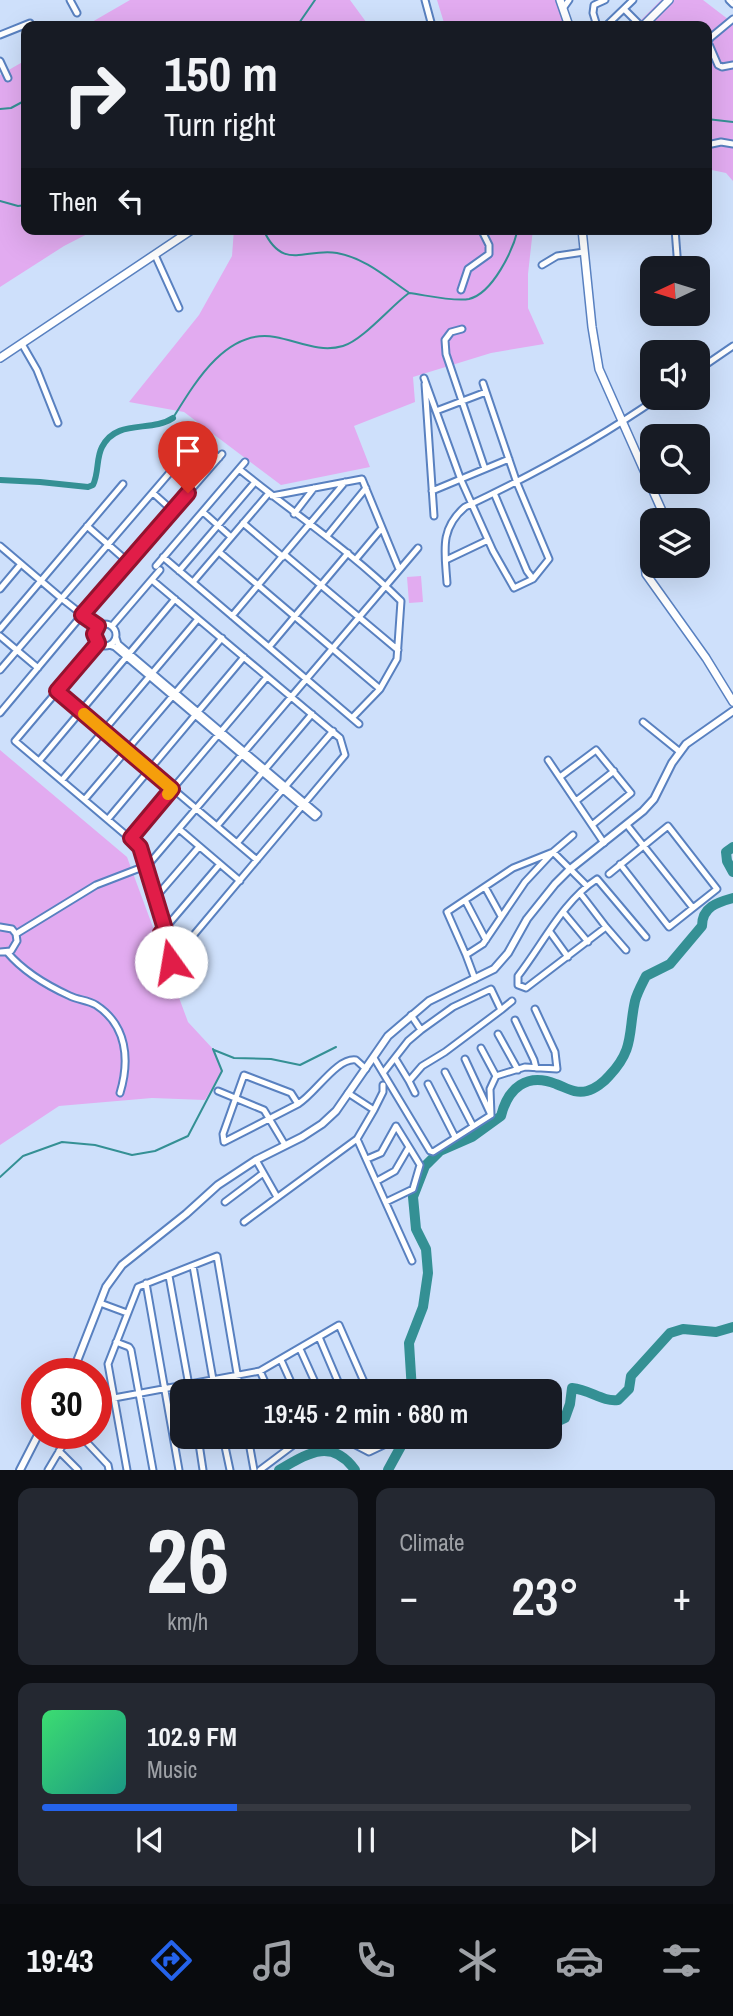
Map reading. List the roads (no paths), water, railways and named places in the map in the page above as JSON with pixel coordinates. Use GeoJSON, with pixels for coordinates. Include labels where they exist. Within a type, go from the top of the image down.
{"type":"FeatureCollection","features":[{"type":"Feature","properties":{"kind":"main road"},"geometry":{"type":"LineString","coordinates":[[647,21],[669,0]]}},
{"type":"Feature","properties":{"kind":"main road"},"geometry":{"type":"LineString","coordinates":[[564,2],[568,21]]}},
{"type":"Feature","properties":{"kind":"main road"},"geometry":{"type":"LineString","coordinates":[[0,358],[185,235]]}},
{"type":"Feature","properties":{"kind":"main road"},"geometry":{"type":"LineString","coordinates":[[583,235],[599,369],[661,508]]}},
{"type":"Feature","properties":{"kind":"main road"},"geometry":{"type":"LineString","coordinates":[[649,578],[706,658],[733,702]]}},
{"type":"Feature","properties":{"kind":"street"},"geometry":{"type":"LineString","coordinates":[[69,0],[77,13]]}},
{"type":"Feature","properties":{"kind":"street"},"geometry":{"type":"LineString","coordinates":[[425,0],[431,21]]}},
{"type":"Feature","properties":{"kind":"street"},"geometry":{"type":"LineString","coordinates":[[595,21],[594,5],[605,0]]}},
{"type":"Feature","properties":{"kind":"street"},"geometry":{"type":"LineString","coordinates":[[611,21],[633,0]]}},
{"type":"Feature","properties":{"kind":"street"},"geometry":{"type":"LineString","coordinates":[[729,0],[733,4]]}},
{"type":"Feature","properties":{"kind":"street"},"geometry":{"type":"LineString","coordinates":[[624,9],[637,21]]}},
{"type":"Feature","properties":{"kind":"street"},"geometry":{"type":"LineString","coordinates":[[712,36],[733,19]]}},
{"type":"Feature","properties":{"kind":"street"},"geometry":{"type":"LineString","coordinates":[[0,35],[21,27]]}},
{"type":"Feature","properties":{"kind":"street"},"geometry":{"type":"LineString","coordinates":[[712,51],[718,65],[733,65]]}},
{"type":"Feature","properties":{"kind":"street"},"geometry":{"type":"LineString","coordinates":[[0,61],[8,78]]}},
{"type":"Feature","properties":{"kind":"street"},"geometry":{"type":"LineString","coordinates":[[712,144],[733,144]]}},
{"type":"Feature","properties":{"kind":"street"},"geometry":{"type":"LineString","coordinates":[[461,290],[468,269],[489,254],[489,245],[484,235]]}},
{"type":"Feature","properties":{"kind":"street"},"geometry":{"type":"LineString","coordinates":[[675,235],[677,256]]}},
{"type":"Feature","properties":{"kind":"street"},"geometry":{"type":"LineString","coordinates":[[542,265],[557,256],[584,252]]}},
{"type":"Feature","properties":{"kind":"street"},"geometry":{"type":"LineString","coordinates":[[155,256],[179,308]]}},
{"type":"Feature","properties":{"kind":"street"},"geometry":{"type":"LineString","coordinates":[[462,328],[451,332],[444,340],[446,355],[485,469]]}},
{"type":"Feature","properties":{"kind":"street"},"geometry":{"type":"LineString","coordinates":[[22,344],[37,370],[58,423]]}},
{"type":"Feature","properties":{"kind":"street"},"geometry":{"type":"LineString","coordinates":[[710,362],[733,346]]}},
{"type":"Feature","properties":{"kind":"street"},"geometry":{"type":"LineString","coordinates":[[434,516],[424,378],[461,480],[508,580],[514,588],[533,579],[549,559],[517,483],[483,383]]}},
{"type":"Feature","properties":{"kind":"street"},"geometry":{"type":"LineString","coordinates":[[436,411],[486,392]]}},
{"type":"Feature","properties":{"kind":"street"},"geometry":{"type":"LineString","coordinates":[[447,583],[445,536],[457,513],[472,503],[517,483],[640,410]]}},
{"type":"Feature","properties":{"kind":"street"},"geometry":{"type":"LineString","coordinates":[[0,713],[220,456],[185,430]]}},
{"type":"Feature","properties":{"kind":"street"},"geometry":{"type":"LineString","coordinates":[[0,670],[197,441]]}},
{"type":"Feature","properties":{"kind":"street"},"geometry":{"type":"LineString","coordinates":[[432,491],[509,460]]}},
{"type":"Feature","properties":{"kind":"street"},"geometry":{"type":"LineString","coordinates":[[112,626],[152,580],[163,557],[245,462]]}},
{"type":"Feature","properties":{"kind":"street"},"geometry":{"type":"LineString","coordinates":[[239,470],[348,552],[401,601],[397,659],[380,689],[352,718]]}},
{"type":"Feature","properties":{"kind":"street"},"geometry":{"type":"LineString","coordinates":[[193,582],[243,523],[271,495],[362,479],[400,569]]}},
{"type":"Feature","properties":{"kind":"street"},"geometry":{"type":"LineString","coordinates":[[179,570],[255,482]]}},
{"type":"Feature","properties":{"kind":"street"},"geometry":{"type":"LineString","coordinates":[[232,616],[345,482]]}},
{"type":"Feature","properties":{"kind":"street"},"geometry":{"type":"LineString","coordinates":[[0,629],[123,484]]}},
{"type":"Feature","properties":{"kind":"street"},"geometry":{"type":"LineString","coordinates":[[294,513],[314,488]]}},
{"type":"Feature","properties":{"kind":"street"},"geometry":{"type":"LineString","coordinates":[[327,536],[366,488]]}},
{"type":"Feature","properties":{"kind":"street"},"geometry":{"type":"LineString","coordinates":[[153,493],[173,511]]}},
{"type":"Feature","properties":{"kind":"street"},"geometry":{"type":"LineString","coordinates":[[495,493],[527,571],[533,579]]}},
{"type":"Feature","properties":{"kind":"street"},"geometry":{"type":"LineString","coordinates":[[203,512],[231,537]]}},
{"type":"Feature","properties":{"kind":"street"},"geometry":{"type":"LineString","coordinates":[[243,523],[398,650]]}},
{"type":"Feature","properties":{"kind":"street"},"geometry":{"type":"LineString","coordinates":[[88,526],[128,562]]}},
{"type":"Feature","properties":{"kind":"street"},"geometry":{"type":"LineString","coordinates":[[356,559],[383,528]]}},
{"type":"Feature","properties":{"kind":"street"},"geometry":{"type":"LineString","coordinates":[[446,560],[488,540]]}},
{"type":"Feature","properties":{"kind":"street"},"geometry":{"type":"LineString","coordinates":[[0,547],[96,629]]}},
{"type":"Feature","properties":{"kind":"street"},"geometry":{"type":"LineString","coordinates":[[16,934],[96,885],[145,867],[418,548]]}},
{"type":"Feature","properties":{"kind":"street"},"geometry":{"type":"LineString","coordinates":[[219,552],[380,689]]}},
{"type":"Feature","properties":{"kind":"street"},"geometry":{"type":"LineString","coordinates":[[269,647],[348,552]]}},
{"type":"Feature","properties":{"kind":"street"},"geometry":{"type":"LineString","coordinates":[[163,557],[359,724]]}},
{"type":"Feature","properties":{"kind":"street"},"geometry":{"type":"LineString","coordinates":[[0,589],[21,564]]}},
{"type":"Feature","properties":{"kind":"street"},"geometry":{"type":"LineString","coordinates":[[152,580],[341,738],[345,755],[171,962],[161,933],[220,863]]}},
{"type":"Feature","properties":{"kind":"street"},"geometry":{"type":"LineString","coordinates":[[38,761],[175,599]]}},
{"type":"Feature","properties":{"kind":"street"},"geometry":{"type":"LineString","coordinates":[[61,780],[198,619]]}},
{"type":"Feature","properties":{"kind":"street"},"geometry":{"type":"LineString","coordinates":[[128,655],[115,647],[98,643],[94,636],[96,629],[106,624],[112,626],[118,644],[128,655],[304,805]]}},
{"type":"Feature","properties":{"kind":"street"},"geometry":{"type":"LineString","coordinates":[[0,636],[38,668]]}},
{"type":"Feature","properties":{"kind":"street"},"geometry":{"type":"LineString","coordinates":[[109,645],[116,638]]}},
{"type":"Feature","properties":{"kind":"street"},"geometry":{"type":"LineString","coordinates":[[85,799],[222,638]]}},
{"type":"Feature","properties":{"kind":"street"},"geometry":{"type":"LineString","coordinates":[[98,643],[15,741],[140,847],[165,929]]}},
{"type":"Feature","properties":{"kind":"street"},"geometry":{"type":"LineString","coordinates":[[108,819],[244,657]]}},
{"type":"Feature","properties":{"kind":"street"},"geometry":{"type":"LineString","coordinates":[[131,838],[267,677]]}},
{"type":"Feature","properties":{"kind":"street"},"geometry":{"type":"LineString","coordinates":[[57,691],[257,860]]}},
{"type":"Feature","properties":{"kind":"street"},"geometry":{"type":"LineString","coordinates":[[78,1358],[106,1287],[122,1265],[218,1185],[256,1160],[302,1138],[322,1124],[336,1111],[396,1028],[411,1015],[429,1001],[494,970],[508,953],[527,919],[569,870],[627,825],[654,799],[687,744],[733,711]]}},
{"type":"Feature","properties":{"kind":"street"},"geometry":{"type":"LineString","coordinates":[[217,826],[312,714]]}},
{"type":"Feature","properties":{"kind":"street"},"geometry":{"type":"LineString","coordinates":[[643,723],[680,752]]}},
{"type":"Feature","properties":{"kind":"street"},"geometry":{"type":"LineString","coordinates":[[237,843],[333,731]]}},
{"type":"Feature","properties":{"kind":"street"},"geometry":{"type":"LineString","coordinates":[[560,777],[596,750],[631,793],[592,825]]}},
{"type":"Feature","properties":{"kind":"street"},"geometry":{"type":"LineString","coordinates":[[548,760],[604,843]]}},
{"type":"Feature","properties":{"kind":"street"},"geometry":{"type":"LineString","coordinates":[[576,801],[614,771]]}},
{"type":"Feature","properties":{"kind":"street"},"geometry":{"type":"LineString","coordinates":[[627,825],[693,908]]}},
{"type":"Feature","properties":{"kind":"street"},"geometry":{"type":"LineString","coordinates":[[608,874],[668,826],[717,889],[669,927],[621,864]]}},
{"type":"Feature","properties":{"kind":"street"},"geometry":{"type":"LineString","coordinates":[[178,829],[240,881]]}},
{"type":"Feature","properties":{"kind":"street"},"geometry":{"type":"LineString","coordinates":[[466,955],[486,940],[525,882],[573,835]]}},
{"type":"Feature","properties":{"kind":"street"},"geometry":{"type":"LineString","coordinates":[[155,898],[199,847]]}},
{"type":"Feature","properties":{"kind":"street"},"geometry":{"type":"LineString","coordinates":[[553,852],[587,886]]}},
{"type":"Feature","properties":{"kind":"street"},"geometry":{"type":"LineString","coordinates":[[475,979],[447,912],[513,868],[553,852]]}},
{"type":"Feature","properties":{"kind":"street"},"geometry":{"type":"LineString","coordinates":[[606,927],[526,988],[518,985],[519,976],[564,913],[580,893],[597,879],[646,937]]}},
{"type":"Feature","properties":{"kind":"street"},"geometry":{"type":"LineString","coordinates":[[485,887],[501,916]]}},
{"type":"Feature","properties":{"kind":"street"},"geometry":{"type":"LineString","coordinates":[[580,893],[626,950]]}},
{"type":"Feature","properties":{"kind":"street"},"geometry":{"type":"LineString","coordinates":[[465,900],[486,940]]}},
{"type":"Feature","properties":{"kind":"street"},"geometry":{"type":"LineString","coordinates":[[564,913],[588,942]]}},
{"type":"Feature","properties":{"kind":"street"},"geometry":{"type":"LineString","coordinates":[[0,927],[9,927],[16,934],[15,947],[7,952],[0,952]]}},
{"type":"Feature","properties":{"kind":"street"},"geometry":{"type":"LineString","coordinates":[[550,932],[568,957]]}},
{"type":"Feature","properties":{"kind":"street"},"geometry":{"type":"LineString","coordinates":[[7,952],[19,966],[71,996],[94,1003],[114,1019],[126,1051],[125,1076],[120,1093]]}},
{"type":"Feature","properties":{"kind":"street"},"geometry":{"type":"LineString","coordinates":[[383,1073],[408,1041],[453,1007],[491,989],[501,1010]]}},
{"type":"Feature","properties":{"kind":"street"},"geometry":{"type":"LineString","coordinates":[[408,1081],[422,1066],[445,1052],[512,1001]]}},
{"type":"Feature","properties":{"kind":"street"},"geometry":{"type":"LineString","coordinates":[[491,1115],[490,1089],[496,1076],[518,1070],[556,1069],[555,1052],[535,1009]]}},
{"type":"Feature","properties":{"kind":"street"},"geometry":{"type":"LineString","coordinates":[[411,1015],[421,1030]]}},
{"type":"Feature","properties":{"kind":"street"},"geometry":{"type":"LineString","coordinates":[[515,1020],[536,1068]]}},
{"type":"Feature","properties":{"kind":"street"},"geometry":{"type":"LineString","coordinates":[[498,1034],[518,1070]]}},
{"type":"Feature","properties":{"kind":"street"},"geometry":{"type":"LineString","coordinates":[[481,1048],[496,1076]]}},
{"type":"Feature","properties":{"kind":"street"},"geometry":{"type":"LineString","coordinates":[[374,1058],[429,1152],[491,1115]]}},
{"type":"Feature","properties":{"kind":"street"},"geometry":{"type":"LineString","coordinates":[[395,1058],[415,1093]]}},
{"type":"Feature","properties":{"kind":"street"},"geometry":{"type":"LineString","coordinates":[[298,1104],[291,1093],[244,1075],[223,1134],[224,1142],[269,1118],[298,1104],[307,1099],[332,1072],[348,1060],[354,1059],[366,1069]]}},
{"type":"Feature","properties":{"kind":"street"},"geometry":{"type":"LineString","coordinates":[[465,1059],[491,1115]]}},
{"type":"Feature","properties":{"kind":"street"},"geometry":{"type":"LineString","coordinates":[[445,1072],[473,1126]]}},
{"type":"Feature","properties":{"kind":"street"},"geometry":{"type":"LineString","coordinates":[[428,1084],[455,1136]]}},
{"type":"Feature","properties":{"kind":"street"},"geometry":{"type":"LineString","coordinates":[[244,1222],[357,1139],[383,1092],[383,1085]]}},
{"type":"Feature","properties":{"kind":"street"},"geometry":{"type":"LineString","coordinates":[[218,1091],[264,1110],[285,1145]]}},
{"type":"Feature","properties":{"kind":"street"},"geometry":{"type":"LineString","coordinates":[[348,1093],[374,1110]]}},
{"type":"Feature","properties":{"kind":"street"},"geometry":{"type":"LineString","coordinates":[[367,1159],[381,1153],[396,1126],[420,1165],[413,1189],[386,1202]]}},
{"type":"Feature","properties":{"kind":"street"},"geometry":{"type":"LineString","coordinates":[[357,1139],[412,1261]]}},
{"type":"Feature","properties":{"kind":"street"},"geometry":{"type":"LineString","coordinates":[[377,1181],[396,1171],[409,1147]]}},
{"type":"Feature","properties":{"kind":"street"},"geometry":{"type":"LineString","coordinates":[[256,1160],[277,1197]]}},
{"type":"Feature","properties":{"kind":"street"},"geometry":{"type":"LineString","coordinates":[[225,1202],[262,1174]]}},
{"type":"Feature","properties":{"kind":"street"},"geometry":{"type":"LineString","coordinates":[[127,1470],[108,1364],[138,1287],[217,1256],[238,1377]]}},
{"type":"Feature","properties":{"kind":"street"},"geometry":{"type":"LineString","coordinates":[[193,1266],[213,1379]]}},
{"type":"Feature","properties":{"kind":"street"},"geometry":{"type":"LineString","coordinates":[[169,1276],[188,1379]]}},
{"type":"Feature","properties":{"kind":"street"},"geometry":{"type":"LineString","coordinates":[[146,1283],[178,1470]]}},
{"type":"Feature","properties":{"kind":"street"},"geometry":{"type":"LineString","coordinates":[[100,1303],[127,1313]]}},
{"type":"Feature","properties":{"kind":"street"},"geometry":{"type":"LineString","coordinates":[[226,1379],[260,1371],[339,1325],[363,1379]]}},
{"type":"Feature","properties":{"kind":"street"},"geometry":{"type":"LineString","coordinates":[[319,1337],[337,1379]]}},
{"type":"Feature","properties":{"kind":"street"},"geometry":{"type":"LineString","coordinates":[[116,1342],[131,1350],[153,1470]]}},
{"type":"Feature","properties":{"kind":"street"},"geometry":{"type":"LineString","coordinates":[[300,1349],[314,1379]]}},
{"type":"Feature","properties":{"kind":"street"},"geometry":{"type":"LineString","coordinates":[[281,1360],[290,1379]]}},
{"type":"Feature","properties":{"kind":"street"},"geometry":{"type":"LineString","coordinates":[[260,1371],[264,1379]]}},
{"type":"Feature","properties":{"kind":"street"},"geometry":{"type":"LineString","coordinates":[[114,1398],[170,1390]]}},
{"type":"Feature","properties":{"kind":"street"},"geometry":{"type":"LineString","coordinates":[[20,1470],[31,1449]]}},
{"type":"Feature","properties":{"kind":"street"},"geometry":{"type":"LineString","coordinates":[[93,1449],[108,1465],[109,1470]]}},
{"type":"Feature","properties":{"kind":"street"},"geometry":{"type":"LineString","coordinates":[[200,1449],[203,1470]]}},
{"type":"Feature","properties":{"kind":"street"},"geometry":{"type":"LineString","coordinates":[[226,1449],[230,1470]]}},
{"type":"Feature","properties":{"kind":"street"},"geometry":{"type":"LineString","coordinates":[[250,1449],[254,1470]]}},
{"type":"Feature","properties":{"kind":"street"},"geometry":{"type":"LineString","coordinates":[[260,1470],[289,1449]]}},
{"type":"Feature","properties":{"kind":"street"},"geometry":{"type":"LineString","coordinates":[[363,1449],[369,1452]]}},
{"type":"Feature","properties":{"kind":"street"},"geometry":{"type":"LineString","coordinates":[[369,1452],[375,1449]]}},
{"type":"Feature","properties":{"kind":"street"},"geometry":{"type":"LineString","coordinates":[[48,1470],[59,1451],[78,1470]]}},
{"type":"Feature","properties":{"kind":"waterway"},"geometry":{"type":"LineString","coordinates":[[300,21],[315,0]]}},
{"type":"Feature","properties":{"kind":"waterway"},"geometry":{"type":"LineString","coordinates":[[0,109],[11,108],[21,103]]}},
{"type":"Feature","properties":{"kind":"waterway"},"geometry":{"type":"LineString","coordinates":[[712,120],[733,122]]}},
{"type":"Feature","properties":{"kind":"waterway"},"geometry":{"type":"LineString","coordinates":[[0,201],[21,206]]}},
{"type":"Feature","properties":{"kind":"waterway"},"geometry":{"type":"LineString","coordinates":[[267,235],[279,250],[287,254],[326,252],[357,259],[408,292]]}},
{"type":"Feature","properties":{"kind":"waterway"},"geometry":{"type":"LineString","coordinates":[[173,418],[214,361],[241,341],[257,337],[275,337],[317,347],[334,348],[351,343],[409,293],[456,300],[469,299],[478,295],[494,280],[516,235]]}},
{"type":"Feature","properties":{"kind":"waterway"},"geometry":{"type":"LineString","coordinates":[[0,480],[88,487],[93,485],[100,451],[108,438],[125,429],[155,425],[173,418]]}},
{"type":"Feature","properties":{"kind":"waterway"},"geometry":{"type":"LineString","coordinates":[[733,847],[726,852],[733,872]]}},
{"type":"Feature","properties":{"kind":"waterway"},"geometry":{"type":"LineString","coordinates":[[411,1379],[409,1343],[423,1307],[428,1273],[426,1249],[416,1229],[413,1197],[425,1166],[440,1151],[472,1137],[501,1116],[514,1090],[528,1081],[546,1081],[579,1092],[593,1089],[605,1081],[627,1049],[635,1001],[646,976],[670,964],[702,926],[708,909],[733,898]]}},
{"type":"Feature","properties":{"kind":"waterway"},"geometry":{"type":"LineString","coordinates":[[214,1050],[234,1058],[271,1059],[300,1065],[336,1047]]}},
{"type":"Feature","properties":{"kind":"waterway"},"geometry":{"type":"LineString","coordinates":[[0,1177],[23,1156],[62,1142],[95,1145],[132,1155],[155,1151],[188,1136],[222,1071],[213,1049]]}},
{"type":"Feature","properties":{"kind":"waterway"},"geometry":{"type":"LineString","coordinates":[[562,1419],[570,1404],[572,1388],[618,1400],[629,1389],[631,1376],[670,1333],[683,1329],[716,1332],[733,1327]]}},
{"type":"Feature","properties":{"kind":"waterway"},"geometry":{"type":"LineString","coordinates":[[388,1470],[399,1449]]}},
{"type":"Feature","properties":{"kind":"waterway"},"geometry":{"type":"LineString","coordinates":[[279,1470],[309,1454],[328,1451],[346,1460],[355,1470]]}}]}
